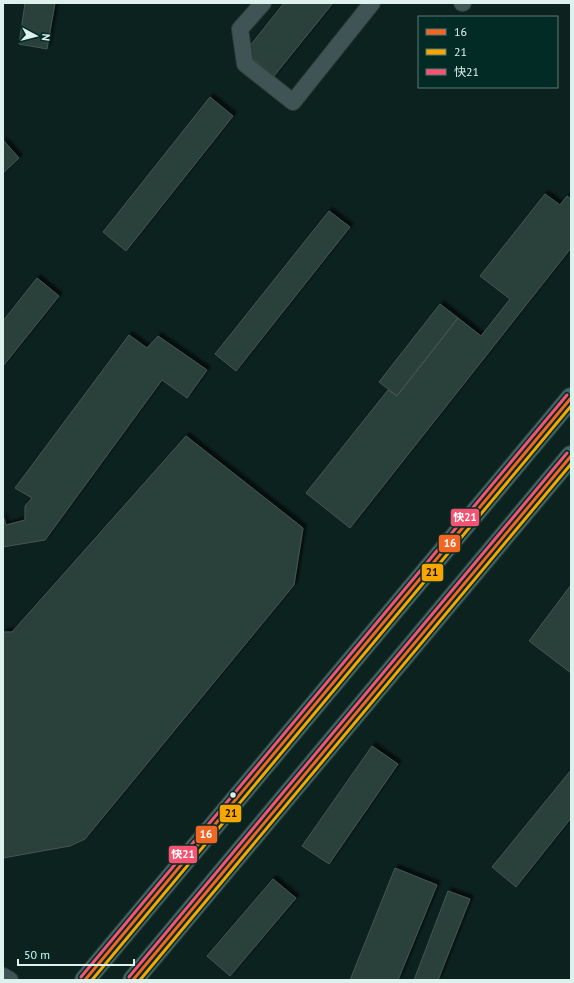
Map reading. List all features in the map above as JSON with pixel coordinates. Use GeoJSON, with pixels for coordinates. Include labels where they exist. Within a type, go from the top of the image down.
{"type":"FeatureCollection","features":[{"type":"Feature","properties":{"kind":"main road"},"geometry":{"type":"LineString","coordinates":[[85,980],[571,398]]}},
{"type":"Feature","properties":{"kind":"main road"},"geometry":{"type":"LineString","coordinates":[[133,980],[571,456]]}},
{"type":"Feature","properties":{"kind":"street"},"geometry":{"type":"LineString","coordinates":[[263,3],[240,29],[245,64],[293,102],[372,3]]}},
{"type":"Feature","properties":{"kind":"street"},"geometry":{"type":"LineString","coordinates":[[3,976],[10,980]]}},
{"type":"Feature","properties":{"kind":"building"},"geometry":{"type":"Polygon","coordinates":[[[25,3],[55,3],[47,49],[19,44],[25,3]]]}},
{"type":"Feature","properties":{"kind":"building"},"geometry":{"type":"Polygon","coordinates":[[[284,3],[333,3],[274,76],[245,52],[284,3]]]}},
{"type":"Feature","properties":{"kind":"building"},"geometry":{"type":"Polygon","coordinates":[[[210,97],[233,116],[126,251],[103,232],[210,97]]]}},
{"type":"Feature","properties":{"kind":"building"},"geometry":{"type":"Polygon","coordinates":[[[3,140],[19,158],[3,173],[3,140]]]}},
{"type":"Feature","properties":{"kind":"building"},"geometry":{"type":"Polygon","coordinates":[[[545,194],[560,205],[567,196],[571,199],[571,248],[350,528],[306,493],[388,390],[397,396],[458,318],[481,336],[510,299],[480,276],[545,194]]]}},
{"type":"Feature","properties":{"kind":"building"},"geometry":{"type":"Polygon","coordinates":[[[329,211],[350,227],[236,371],[215,354],[329,211]]]}},
{"type":"Feature","properties":{"kind":"building"},"geometry":{"type":"Polygon","coordinates":[[[37,278],[59,296],[3,366],[3,321],[37,278]]]}},
{"type":"Feature","properties":{"kind":"building"},"geometry":{"type":"Polygon","coordinates":[[[440,304],[458,318],[397,396],[379,382],[440,304]]]}},
{"type":"Feature","properties":{"kind":"building"},"geometry":{"type":"Polygon","coordinates":[[[129,335],[147,348],[158,336],[207,370],[187,398],[162,380],[45,540],[3,547],[3,516],[6,525],[25,520],[25,506],[32,498],[15,488],[129,335]]]}},
{"type":"Feature","properties":{"kind":"building"},"geometry":{"type":"Polygon","coordinates":[[[186,436],[303,528],[294,585],[85,839],[70,846],[3,858],[3,632],[12,632],[186,436]]]}},
{"type":"Feature","properties":{"kind":"building"},"geometry":{"type":"Polygon","coordinates":[[[571,585],[571,673],[529,641],[571,585]]]}},
{"type":"Feature","properties":{"kind":"building"},"geometry":{"type":"Polygon","coordinates":[[[372,746],[398,764],[329,864],[302,846],[372,746]]]}},
{"type":"Feature","properties":{"kind":"building"},"geometry":{"type":"Polygon","coordinates":[[[571,770],[571,818],[516,887],[492,867],[571,770]]]}},
{"type":"Feature","properties":{"kind":"building"},"geometry":{"type":"Polygon","coordinates":[[[395,868],[437,885],[398,980],[350,980],[395,868]]]}},
{"type":"Feature","properties":{"kind":"building"},"geometry":{"type":"Polygon","coordinates":[[[273,879],[296,898],[230,976],[207,956],[273,879]]]}},
{"type":"Feature","properties":{"kind":"building"},"geometry":{"type":"Polygon","coordinates":[[[448,891],[470,899],[438,980],[414,980],[448,891]]]}},
{"type":"Feature","properties":{"kind":"transit line","name":"快21"},"geometry":{"type":"LineString","coordinates":[[81,977],[567,395]]}},
{"type":"Feature","properties":{"kind":"transit line","name":"16"},"geometry":{"type":"LineString","coordinates":[[85,980],[571,398]]}},
{"type":"Feature","properties":{"kind":"transit line","name":"21"},"geometry":{"type":"LineString","coordinates":[[92,980],[571,406]]}},
{"type":"Feature","properties":{"kind":"transit line","name":"快21"},"geometry":{"type":"LineString","coordinates":[[129,977],[567,453]]}},
{"type":"Feature","properties":{"kind":"transit line","name":"16"},"geometry":{"type":"LineString","coordinates":[[133,980],[571,456]]}},
{"type":"Feature","properties":{"kind":"transit line","name":"21"},"geometry":{"type":"LineString","coordinates":[[140,980],[571,464]]}}]}
